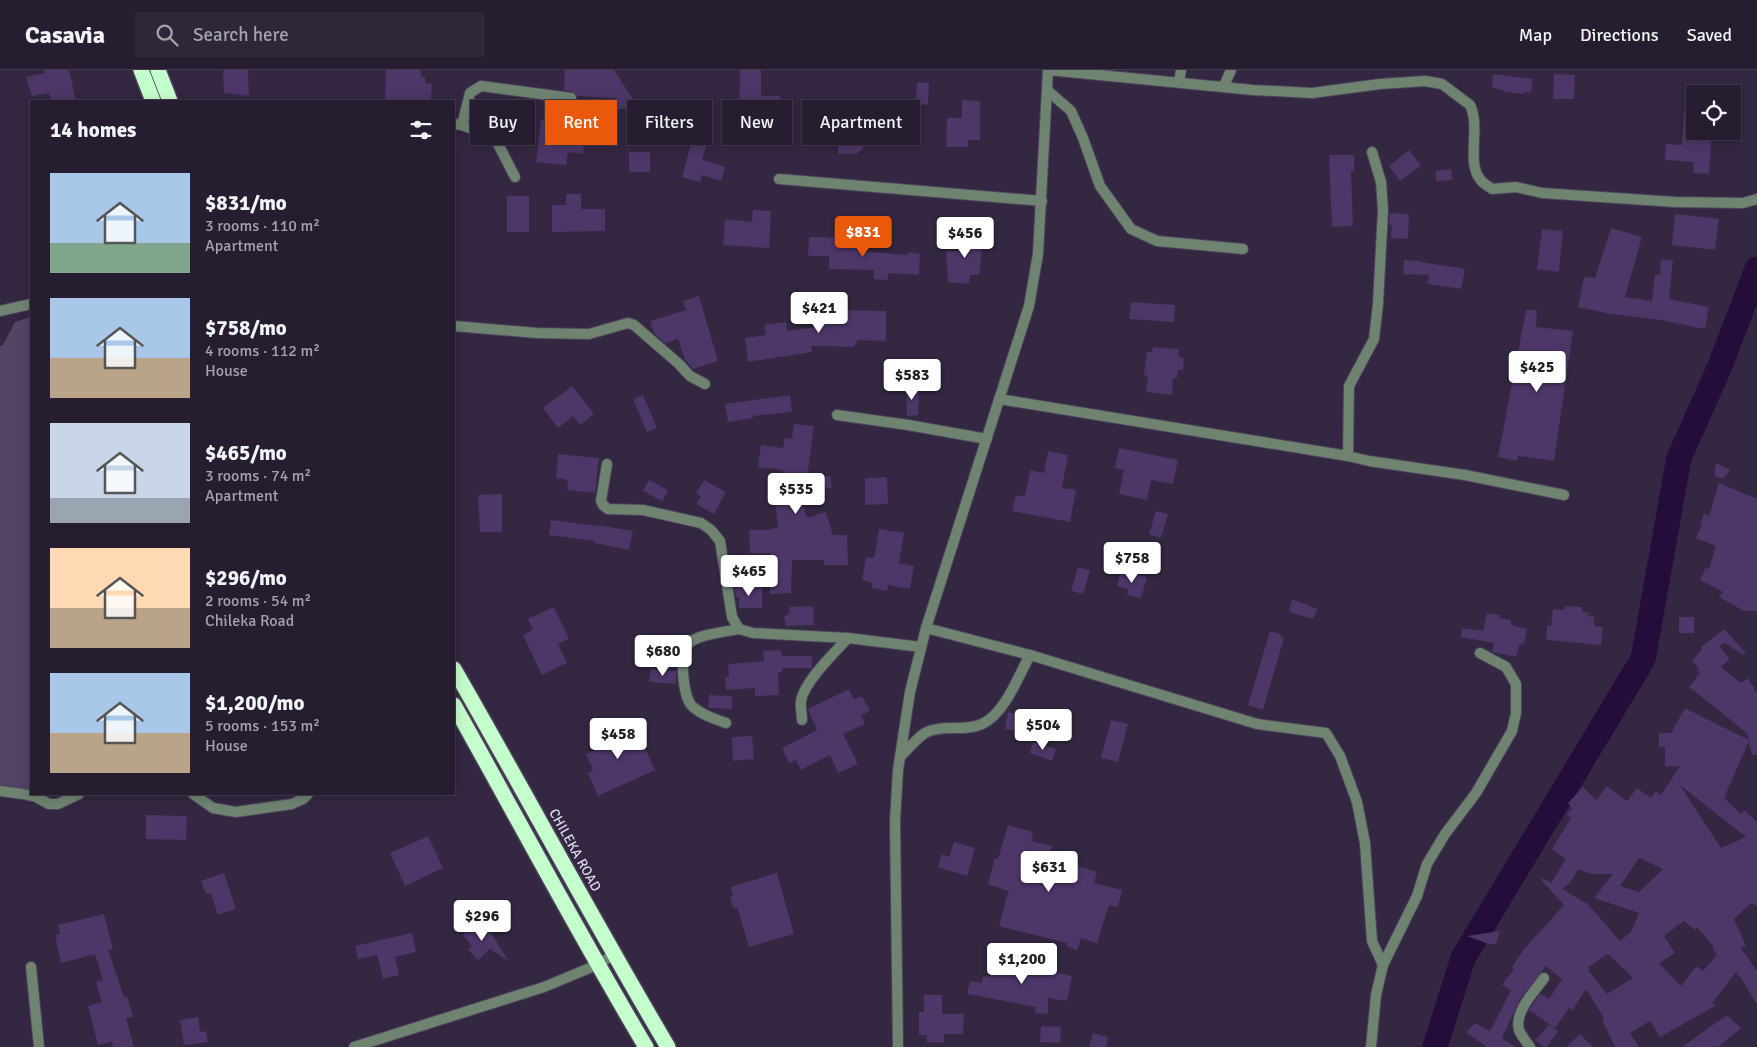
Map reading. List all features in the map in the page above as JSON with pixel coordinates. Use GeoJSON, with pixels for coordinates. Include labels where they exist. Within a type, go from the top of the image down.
{"type":"FeatureCollection","features":[{"type":"Feature","properties":{"kind":"highway"},"geometry":{"type":"LineString","coordinates":[[141,70],[153,100]]}},
{"type":"Feature","properties":{"kind":"highway"},"geometry":{"type":"LineString","coordinates":[[158,70],[170,100]]}},
{"type":"Feature","properties":{"kind":"highway","name":"CHILEKA ROAD"},"geometry":{"type":"LineString","coordinates":[[455,670],[613,954],[668,1047]]}},
{"type":"Feature","properties":{"kind":"highway"},"geometry":{"type":"LineString","coordinates":[[455,709],[458,722],[577,925],[596,965],[646,1047]]}},
{"type":"Feature","properties":{"kind":"street"},"geometry":{"type":"LineString","coordinates":[[898,1047],[895,821],[900,757],[910,692],[926,628],[1029,306],[1038,254],[1048,70],[1312,93],[1404,82],[1442,84],[1470,105],[1472,109],[1476,127],[1473,160],[1479,179],[1492,189],[1516,187],[1542,193],[1674,202],[1743,202],[1757,199]]}},
{"type":"Feature","properties":{"kind":"street"},"geometry":{"type":"LineString","coordinates":[[1180,82],[1181,70]]}},
{"type":"Feature","properties":{"kind":"street"},"geometry":{"type":"LineString","coordinates":[[1224,86],[1231,70]]}},
{"type":"Feature","properties":{"kind":"street"},"geometry":{"type":"LineString","coordinates":[[515,177],[495,138],[458,124],[470,93],[481,86],[571,98]]}},
{"type":"Feature","properties":{"kind":"street"},"geometry":{"type":"LineString","coordinates":[[1047,90],[1071,111],[1100,186],[1131,229],[1157,241],[1243,249]]}},
{"type":"Feature","properties":{"kind":"street"},"geometry":{"type":"LineString","coordinates":[[1348,456],[1350,386],[1374,339],[1378,304],[1383,210],[1381,182],[1372,152]]}},
{"type":"Feature","properties":{"kind":"street"},"geometry":{"type":"LineString","coordinates":[[778,179],[1042,201]]}},
{"type":"Feature","properties":{"kind":"street"},"geometry":{"type":"LineString","coordinates":[[0,311],[30,304]]}},
{"type":"Feature","properties":{"kind":"street"},"geometry":{"type":"LineString","coordinates":[[455,326],[537,333],[589,334],[628,323],[634,325],[690,376],[705,384]]}},
{"type":"Feature","properties":{"kind":"street"},"geometry":{"type":"LineString","coordinates":[[999,399],[1369,461],[1465,475],[1564,494]]}},
{"type":"Feature","properties":{"kind":"street"},"geometry":{"type":"LineString","coordinates":[[837,415],[987,439]]}},
{"type":"Feature","properties":{"kind":"street"},"geometry":{"type":"LineString","coordinates":[[608,464],[601,501],[608,509],[643,510],[701,523],[711,530],[720,541],[732,617],[739,629]]}},
{"type":"Feature","properties":{"kind":"street"},"geometry":{"type":"LineString","coordinates":[[926,628],[1030,655],[1257,724],[1326,733],[1340,756],[1357,802],[1365,843],[1372,941],[1383,965]]}},
{"type":"Feature","properties":{"kind":"street"},"geometry":{"type":"LineString","coordinates":[[726,723],[701,713],[690,705],[682,675],[683,654],[688,643],[700,637],[739,629],[752,633],[848,638],[921,647]]}},
{"type":"Feature","properties":{"kind":"street"},"geometry":{"type":"LineString","coordinates":[[802,720],[801,700],[805,689],[828,659],[848,638]]}},
{"type":"Feature","properties":{"kind":"street"},"geometry":{"type":"LineString","coordinates":[[1371,1047],[1376,995],[1383,965],[1417,896],[1427,864],[1445,834],[1476,793],[1512,731],[1516,713],[1516,684],[1506,667],[1480,653]]}},
{"type":"Feature","properties":{"kind":"street"},"geometry":{"type":"LineString","coordinates":[[900,757],[925,733],[981,725],[991,718],[1002,706],[1030,655]]}},
{"type":"Feature","properties":{"kind":"street"},"geometry":{"type":"LineString","coordinates":[[0,791],[36,797],[49,804],[58,804],[77,795]]}},
{"type":"Feature","properties":{"kind":"street"},"geometry":{"type":"LineString","coordinates":[[194,795],[213,808],[236,812],[292,804],[307,795]]}},
{"type":"Feature","properties":{"kind":"street"},"geometry":{"type":"LineString","coordinates":[[354,1047],[544,987],[596,965],[613,954]]}},
{"type":"Feature","properties":{"kind":"street"},"geometry":{"type":"LineString","coordinates":[[31,967],[39,1047]]}},
{"type":"Feature","properties":{"kind":"street"},"geometry":{"type":"LineString","coordinates":[[1530,1047],[1520,1032],[1518,1021],[1521,1012],[1544,978]]}},
{"type":"Feature","properties":{"kind":"shaded area"},"geometry":{"type":"Polygon","coordinates":[[[30,317],[30,793],[0,788],[0,346],[3,345],[15,322],[30,317]]]}},
{"type":"Feature","properties":{"kind":"building"},"geometry":{"type":"Polygon","coordinates":[[[44,70],[69,70],[76,100],[51,100],[49,93],[32,96],[26,77],[45,73],[44,70]]]}},
{"type":"Feature","properties":{"kind":"building"},"geometry":{"type":"Polygon","coordinates":[[[223,70],[248,70],[249,96],[224,93],[223,70]]]}},
{"type":"Feature","properties":{"kind":"building"},"geometry":{"type":"Polygon","coordinates":[[[386,70],[421,70],[421,77],[425,77],[425,83],[432,84],[431,100],[385,99],[386,70]]]}},
{"type":"Feature","properties":{"kind":"building"},"geometry":{"type":"Polygon","coordinates":[[[565,70],[614,70],[633,100],[627,100],[627,109],[617,109],[617,100],[615,100],[615,98],[577,96],[572,91],[564,90],[565,70]]]}},
{"type":"Feature","properties":{"kind":"building"},"geometry":{"type":"Polygon","coordinates":[[[740,70],[761,70],[761,96],[780,96],[780,100],[739,100],[740,70]]]}},
{"type":"Feature","properties":{"kind":"building"},"geometry":{"type":"Polygon","coordinates":[[[1493,74],[1533,79],[1531,93],[1504,92],[1504,90],[1492,88],[1493,74]]]}},
{"type":"Feature","properties":{"kind":"building"},"geometry":{"type":"Polygon","coordinates":[[[1554,74],[1575,75],[1574,99],[1553,99],[1554,74]]]}},
{"type":"Feature","properties":{"kind":"building"},"geometry":{"type":"Polygon","coordinates":[[[917,82],[929,83],[928,105],[920,104],[920,100],[916,100],[917,82]]]}},
{"type":"Feature","properties":{"kind":"building"},"geometry":{"type":"Polygon","coordinates":[[[962,100],[980,101],[980,140],[968,140],[968,147],[946,147],[947,118],[962,118],[962,100]]]}},
{"type":"Feature","properties":{"kind":"building"},"geometry":{"type":"Polygon","coordinates":[[[1684,110],[1686,110],[1686,140],[1711,140],[1709,174],[1693,173],[1694,162],[1665,160],[1666,144],[1682,145],[1684,110]]]}},
{"type":"Feature","properties":{"kind":"building"},"geometry":{"type":"Polygon","coordinates":[[[541,119],[545,119],[545,145],[584,145],[583,154],[568,152],[566,165],[536,162],[541,119]]]}},
{"type":"Feature","properties":{"kind":"building"},"geometry":{"type":"Polygon","coordinates":[[[691,145],[707,145],[702,160],[725,167],[721,181],[702,175],[700,182],[682,177],[691,145]]]}},
{"type":"Feature","properties":{"kind":"building"},"geometry":{"type":"Polygon","coordinates":[[[863,145],[863,148],[857,154],[838,154],[838,146],[816,146],[863,145]]]}},
{"type":"Feature","properties":{"kind":"building"},"geometry":{"type":"Polygon","coordinates":[[[1409,150],[1421,166],[1400,181],[1389,166],[1409,150]]]}},
{"type":"Feature","properties":{"kind":"building"},"geometry":{"type":"Polygon","coordinates":[[[629,152],[650,152],[650,172],[629,172],[629,152]]]}},
{"type":"Feature","properties":{"kind":"building"},"geometry":{"type":"Polygon","coordinates":[[[1329,155],[1354,155],[1354,171],[1351,171],[1353,226],[1332,227],[1329,155]]]}},
{"type":"Feature","properties":{"kind":"building"},"geometry":{"type":"Polygon","coordinates":[[[1451,169],[1452,180],[1436,181],[1436,171],[1451,169]]]}},
{"type":"Feature","properties":{"kind":"building"},"geometry":{"type":"Polygon","coordinates":[[[566,194],[581,194],[581,209],[605,209],[605,231],[552,232],[552,205],[566,205],[566,194]]]}},
{"type":"Feature","properties":{"kind":"building"},"geometry":{"type":"Polygon","coordinates":[[[507,196],[529,196],[529,232],[507,232],[507,196]]]}},
{"type":"Feature","properties":{"kind":"building"},"geometry":{"type":"Polygon","coordinates":[[[753,210],[771,211],[769,248],[723,245],[725,219],[752,222],[753,210]]]}},
{"type":"Feature","properties":{"kind":"building"},"geometry":{"type":"Polygon","coordinates":[[[1390,213],[1409,214],[1408,239],[1391,238],[1392,225],[1389,225],[1390,213]]]}},
{"type":"Feature","properties":{"kind":"building"},"geometry":{"type":"Polygon","coordinates":[[[1675,214],[1719,219],[1715,250],[1672,245],[1675,214]]]}},
{"type":"Feature","properties":{"kind":"building"},"geometry":{"type":"Polygon","coordinates":[[[1611,228],[1642,237],[1625,297],[1652,301],[1655,274],[1660,275],[1661,259],[1673,260],[1669,299],[1709,307],[1705,329],[1578,307],[1584,277],[1595,278],[1611,228]]]}},
{"type":"Feature","properties":{"kind":"building"},"geometry":{"type":"Polygon","coordinates":[[[1542,229],[1563,231],[1559,272],[1537,269],[1542,229]]]}},
{"type":"Feature","properties":{"kind":"building"},"geometry":{"type":"Polygon","coordinates":[[[984,232],[979,275],[970,275],[969,284],[948,282],[946,251],[959,251],[962,233],[984,232]]]}},
{"type":"Feature","properties":{"kind":"building"},"geometry":{"type":"Polygon","coordinates":[[[809,237],[857,238],[857,251],[908,255],[908,252],[920,254],[919,275],[888,273],[888,280],[874,279],[874,270],[829,269],[829,256],[808,256],[809,237]]]}},
{"type":"Feature","properties":{"kind":"building"},"geometry":{"type":"Polygon","coordinates":[[[1404,260],[1465,269],[1461,289],[1428,284],[1429,275],[1403,274],[1404,260]]]}},
{"type":"Feature","properties":{"kind":"building"},"geometry":{"type":"Polygon","coordinates":[[[699,296],[718,361],[693,369],[685,360],[678,339],[665,343],[654,333],[650,321],[686,310],[683,301],[699,296]]]}},
{"type":"Feature","properties":{"kind":"building"},"geometry":{"type":"Polygon","coordinates":[[[1131,302],[1175,305],[1174,322],[1129,319],[1131,302]]]}},
{"type":"Feature","properties":{"kind":"building"},"geometry":{"type":"Polygon","coordinates":[[[817,310],[886,311],[886,341],[858,340],[854,347],[811,346],[812,352],[748,362],[745,338],[766,335],[764,325],[786,322],[787,331],[816,327],[817,310]]]}},
{"type":"Feature","properties":{"kind":"building"},"geometry":{"type":"Polygon","coordinates":[[[1526,310],[1537,310],[1536,327],[1573,331],[1554,461],[1518,456],[1517,461],[1498,457],[1526,310]]]}},
{"type":"Feature","properties":{"kind":"building"},"geometry":{"type":"Polygon","coordinates":[[[1153,347],[1179,349],[1178,356],[1184,359],[1183,370],[1178,370],[1177,378],[1173,378],[1172,395],[1146,392],[1148,376],[1144,375],[1147,352],[1152,352],[1153,347]]]}},
{"type":"Feature","properties":{"kind":"building"},"geometry":{"type":"Polygon","coordinates":[[[572,386],[594,414],[580,425],[573,416],[558,428],[543,408],[572,386]]]}},
{"type":"Feature","properties":{"kind":"building"},"geometry":{"type":"Polygon","coordinates":[[[919,387],[918,415],[907,416],[906,388],[919,387]]]}},
{"type":"Feature","properties":{"kind":"building"},"geometry":{"type":"Polygon","coordinates":[[[643,395],[657,428],[647,432],[633,399],[643,395]]]}},
{"type":"Feature","properties":{"kind":"building"},"geometry":{"type":"Polygon","coordinates":[[[790,395],[792,412],[753,416],[753,418],[728,422],[725,404],[790,395]]]}},
{"type":"Feature","properties":{"kind":"building"},"geometry":{"type":"Polygon","coordinates":[[[794,424],[814,426],[807,479],[830,476],[832,488],[797,489],[807,518],[826,512],[833,535],[847,535],[848,565],[824,565],[824,560],[792,560],[791,593],[770,594],[770,553],[750,553],[749,530],[768,530],[778,527],[775,499],[779,499],[780,486],[777,486],[777,481],[781,481],[783,470],[758,467],[761,445],[783,448],[785,438],[792,439],[794,424]]]}},
{"type":"Feature","properties":{"kind":"building"},"geometry":{"type":"Polygon","coordinates":[[[1119,448],[1178,460],[1173,484],[1151,480],[1147,500],[1119,494],[1124,470],[1115,468],[1119,448]]]}},
{"type":"Feature","properties":{"kind":"building"},"geometry":{"type":"Polygon","coordinates":[[[1048,451],[1068,455],[1062,488],[1076,490],[1070,522],[1012,511],[1016,495],[1025,497],[1030,470],[1044,473],[1048,451]]]}},
{"type":"Feature","properties":{"kind":"building"},"geometry":{"type":"Polygon","coordinates":[[[558,454],[599,458],[595,493],[567,490],[568,480],[556,478],[558,454]]]}},
{"type":"Feature","properties":{"kind":"building"},"geometry":{"type":"Polygon","coordinates":[[[1716,463],[1730,470],[1723,479],[1714,476],[1716,463]]]}},
{"type":"Feature","properties":{"kind":"building"},"geometry":{"type":"Polygon","coordinates":[[[887,477],[888,504],[865,505],[865,478],[887,477]]]}},
{"type":"Feature","properties":{"kind":"building"},"geometry":{"type":"Polygon","coordinates":[[[649,480],[668,490],[662,501],[643,491],[649,480]]]}},
{"type":"Feature","properties":{"kind":"building"},"geometry":{"type":"Polygon","coordinates":[[[704,480],[726,492],[714,514],[696,504],[701,496],[696,493],[704,480]]]}},
{"type":"Feature","properties":{"kind":"building"},"geometry":{"type":"Polygon","coordinates":[[[1719,483],[1757,499],[1757,611],[1744,611],[1719,597],[1723,592],[1700,580],[1706,567],[1709,569],[1716,546],[1696,538],[1702,525],[1700,524],[1704,514],[1709,516],[1719,483]]]}},
{"type":"Feature","properties":{"kind":"building"},"geometry":{"type":"Polygon","coordinates":[[[502,494],[502,532],[480,532],[478,495],[502,494]]]}},
{"type":"Feature","properties":{"kind":"building"},"geometry":{"type":"Polygon","coordinates":[[[1156,511],[1168,514],[1161,538],[1149,534],[1156,511]]]}},
{"type":"Feature","properties":{"kind":"building"},"geometry":{"type":"Polygon","coordinates":[[[551,520],[633,531],[629,550],[594,543],[594,541],[549,535],[551,520]]]}},
{"type":"Feature","properties":{"kind":"building"},"geometry":{"type":"Polygon","coordinates":[[[879,529],[904,533],[899,563],[914,566],[910,589],[888,585],[887,591],[872,588],[873,583],[862,580],[866,557],[874,558],[879,529]]]}},
{"type":"Feature","properties":{"kind":"building"},"geometry":{"type":"Polygon","coordinates":[[[1078,567],[1090,571],[1083,594],[1071,591],[1078,567]]]}},
{"type":"Feature","properties":{"kind":"building"},"geometry":{"type":"Polygon","coordinates":[[[1121,571],[1147,577],[1141,598],[1127,595],[1128,589],[1117,586],[1121,571]]]}},
{"type":"Feature","properties":{"kind":"building"},"geometry":{"type":"Polygon","coordinates":[[[734,586],[762,586],[762,608],[739,608],[739,597],[736,597],[734,586]]]}},
{"type":"Feature","properties":{"kind":"building"},"geometry":{"type":"Polygon","coordinates":[[[1292,599],[1318,609],[1313,619],[1289,612],[1292,599]]]}},
{"type":"Feature","properties":{"kind":"building"},"geometry":{"type":"Polygon","coordinates":[[[813,606],[814,625],[786,626],[784,616],[789,614],[789,607],[813,606]]]}},
{"type":"Feature","properties":{"kind":"building"},"geometry":{"type":"Polygon","coordinates":[[[1565,606],[1582,607],[1582,612],[1589,613],[1588,616],[1594,617],[1594,626],[1603,627],[1601,645],[1546,640],[1547,625],[1551,626],[1553,609],[1564,610],[1565,606]]]}},
{"type":"Feature","properties":{"kind":"building"},"geometry":{"type":"Polygon","coordinates":[[[554,607],[569,639],[558,644],[567,663],[542,675],[523,635],[533,630],[528,619],[554,607]]]}},
{"type":"Feature","properties":{"kind":"building"},"geometry":{"type":"Polygon","coordinates":[[[1487,613],[1500,615],[1499,618],[1511,620],[1511,625],[1527,629],[1524,644],[1519,645],[1516,657],[1492,652],[1494,643],[1461,637],[1462,628],[1483,631],[1487,613]]]}},
{"type":"Feature","properties":{"kind":"building"},"geometry":{"type":"Polygon","coordinates":[[[1679,617],[1694,617],[1694,633],[1679,633],[1679,617]]]}},
{"type":"Feature","properties":{"kind":"building"},"geometry":{"type":"Polygon","coordinates":[[[1724,629],[1746,653],[1743,655],[1725,643],[1719,646],[1730,659],[1721,667],[1741,683],[1748,678],[1757,694],[1757,754],[1752,755],[1749,741],[1724,798],[1741,814],[1744,810],[1757,822],[1757,906],[1751,903],[1734,919],[1746,946],[1741,948],[1757,971],[1757,1005],[1736,972],[1712,1003],[1717,1005],[1660,1037],[1650,1021],[1630,1033],[1639,1047],[1615,1047],[1602,1019],[1604,1018],[1586,989],[1572,1011],[1569,1008],[1555,1028],[1531,1011],[1528,1012],[1540,994],[1549,999],[1562,979],[1546,966],[1520,999],[1502,1038],[1515,1047],[1487,1047],[1466,1032],[1475,1023],[1490,1031],[1511,990],[1502,985],[1514,969],[1512,967],[1524,949],[1564,905],[1541,880],[1543,878],[1551,883],[1566,859],[1552,849],[1571,818],[1567,814],[1572,808],[1568,803],[1583,787],[1596,800],[1607,786],[1627,801],[1637,788],[1651,798],[1656,791],[1661,795],[1680,766],[1665,766],[1665,747],[1659,747],[1659,733],[1671,733],[1685,708],[1749,740],[1747,733],[1689,687],[1700,673],[1697,670],[1699,668],[1692,661],[1702,649],[1701,647],[1724,629]],[[1680,785],[1721,848],[1746,837],[1680,785]],[[1639,858],[1620,886],[1639,892],[1663,869],[1639,858]],[[1578,869],[1570,883],[1562,889],[1588,904],[1620,941],[1631,932],[1639,913],[1594,898],[1613,874],[1591,874],[1578,869]],[[1684,921],[1664,936],[1675,953],[1659,963],[1681,986],[1696,966],[1703,971],[1717,955],[1712,948],[1714,947],[1697,927],[1695,930],[1684,921]],[[1608,954],[1588,967],[1590,969],[1588,970],[1607,994],[1633,978],[1608,954]]]}},
{"type":"Feature","properties":{"kind":"building"},"geometry":{"type":"Polygon","coordinates":[[[1270,631],[1284,638],[1263,710],[1248,705],[1270,631]]]}},
{"type":"Feature","properties":{"kind":"building"},"geometry":{"type":"Polygon","coordinates":[[[781,650],[782,656],[812,656],[812,668],[782,668],[782,672],[778,672],[779,695],[755,696],[755,688],[726,690],[725,677],[729,677],[728,664],[764,661],[763,651],[781,650]]]}},
{"type":"Feature","properties":{"kind":"building"},"geometry":{"type":"Polygon","coordinates":[[[651,669],[676,671],[676,684],[649,682],[651,669]]]}},
{"type":"Feature","properties":{"kind":"building"},"geometry":{"type":"Polygon","coordinates":[[[849,689],[854,699],[862,696],[870,711],[861,715],[865,724],[843,734],[858,764],[838,773],[830,755],[801,770],[796,760],[789,763],[782,748],[817,730],[808,709],[849,689]]]}},
{"type":"Feature","properties":{"kind":"building"},"geometry":{"type":"Polygon","coordinates":[[[709,695],[732,696],[732,709],[708,708],[709,695]]]}},
{"type":"Feature","properties":{"kind":"building"},"geometry":{"type":"Polygon","coordinates":[[[1008,712],[1019,715],[1016,731],[1005,729],[1008,712]]]}},
{"type":"Feature","properties":{"kind":"building"},"geometry":{"type":"Polygon","coordinates":[[[1111,720],[1128,724],[1118,762],[1101,758],[1111,720]]]}},
{"type":"Feature","properties":{"kind":"building"},"geometry":{"type":"Polygon","coordinates":[[[635,726],[655,770],[598,796],[588,773],[593,770],[586,754],[596,750],[591,740],[611,731],[613,736],[635,726]]]}},
{"type":"Feature","properties":{"kind":"building"},"geometry":{"type":"Polygon","coordinates":[[[752,736],[754,759],[733,761],[732,737],[752,736]]]}},
{"type":"Feature","properties":{"kind":"building"},"geometry":{"type":"Polygon","coordinates":[[[1033,742],[1056,749],[1052,761],[1030,753],[1033,742]]]}},
{"type":"Feature","properties":{"kind":"building"},"geometry":{"type":"Polygon","coordinates":[[[146,815],[187,816],[186,840],[146,839],[146,815]]]}},
{"type":"Feature","properties":{"kind":"building"},"geometry":{"type":"Polygon","coordinates":[[[1008,825],[1033,832],[1031,841],[1052,846],[1048,858],[1097,872],[1094,883],[1122,890],[1118,907],[1109,905],[1097,943],[1081,938],[1077,950],[1066,946],[1067,943],[999,926],[1008,892],[1011,892],[988,884],[995,858],[998,859],[1008,825]]]}},
{"type":"Feature","properties":{"kind":"building"},"geometry":{"type":"Polygon","coordinates":[[[428,836],[443,868],[405,886],[390,853],[428,836]]]}},
{"type":"Feature","properties":{"kind":"building"},"geometry":{"type":"Polygon","coordinates":[[[954,842],[975,848],[967,876],[938,867],[942,854],[949,857],[954,842]]]}},
{"type":"Feature","properties":{"kind":"building"},"geometry":{"type":"Polygon","coordinates":[[[224,873],[236,909],[218,915],[211,894],[206,894],[201,881],[224,873]]]}},
{"type":"Feature","properties":{"kind":"building"},"geometry":{"type":"Polygon","coordinates":[[[777,873],[794,934],[749,947],[737,907],[733,908],[730,897],[733,895],[731,887],[777,873]]]}},
{"type":"Feature","properties":{"kind":"building"},"geometry":{"type":"Polygon","coordinates":[[[104,914],[113,949],[108,950],[124,997],[127,996],[133,1017],[126,1018],[134,1047],[113,1047],[112,1042],[98,1045],[88,1006],[102,1002],[96,982],[103,980],[95,954],[61,963],[55,935],[60,934],[58,925],[104,914]]]}},
{"type":"Feature","properties":{"kind":"building"},"geometry":{"type":"Polygon","coordinates":[[[477,923],[486,933],[491,933],[509,961],[490,949],[478,960],[468,949],[472,946],[463,935],[477,923]]]}},
{"type":"Feature","properties":{"kind":"building"},"geometry":{"type":"Polygon","coordinates":[[[1500,931],[1496,944],[1489,944],[1467,936],[1500,931]]]}},
{"type":"Feature","properties":{"kind":"building"},"geometry":{"type":"Polygon","coordinates":[[[412,933],[416,952],[395,957],[399,975],[383,979],[377,955],[358,959],[355,946],[412,933]]]}},
{"type":"Feature","properties":{"kind":"building"},"geometry":{"type":"Polygon","coordinates":[[[993,958],[1038,966],[1038,969],[1072,976],[1067,1001],[1048,998],[1048,1014],[1035,1013],[1036,1007],[967,994],[970,981],[982,983],[983,976],[990,977],[993,958]]]}},
{"type":"Feature","properties":{"kind":"building"},"geometry":{"type":"Polygon","coordinates":[[[924,995],[942,995],[942,1014],[964,1014],[963,1034],[944,1034],[944,1043],[927,1042],[927,1035],[919,1035],[919,1012],[924,1012],[924,995]]]}},
{"type":"Feature","properties":{"kind":"building"},"geometry":{"type":"Polygon","coordinates":[[[1727,1015],[1741,1028],[1718,1047],[1682,1047],[1727,1015]]]}},
{"type":"Feature","properties":{"kind":"building"},"geometry":{"type":"Polygon","coordinates":[[[198,1017],[200,1032],[206,1031],[208,1042],[184,1045],[180,1020],[198,1017]]]}},
{"type":"Feature","properties":{"kind":"building"},"geometry":{"type":"Polygon","coordinates":[[[1549,1025],[1558,1031],[1547,1047],[1544,1047],[1535,1040],[1549,1025]]]}},
{"type":"Feature","properties":{"kind":"building"},"geometry":{"type":"Polygon","coordinates":[[[1041,1026],[1061,1027],[1060,1043],[1040,1042],[1041,1026]]]}},
{"type":"Feature","properties":{"kind":"building"},"geometry":{"type":"Polygon","coordinates":[[[1093,1033],[1108,1037],[1106,1047],[1089,1047],[1093,1033]]]}},
{"type":"Feature","properties":{"kind":"building"},"geometry":{"type":"Polygon","coordinates":[[[1580,1034],[1593,1047],[1566,1047],[1580,1034]]]}},
{"type":"Feature","properties":{"kind":"waterway"},"geometry":{"type":"LineString","coordinates":[[1435,1047],[1463,958],[1643,659],[1679,458],[1720,366],[1757,269]]}}]}
